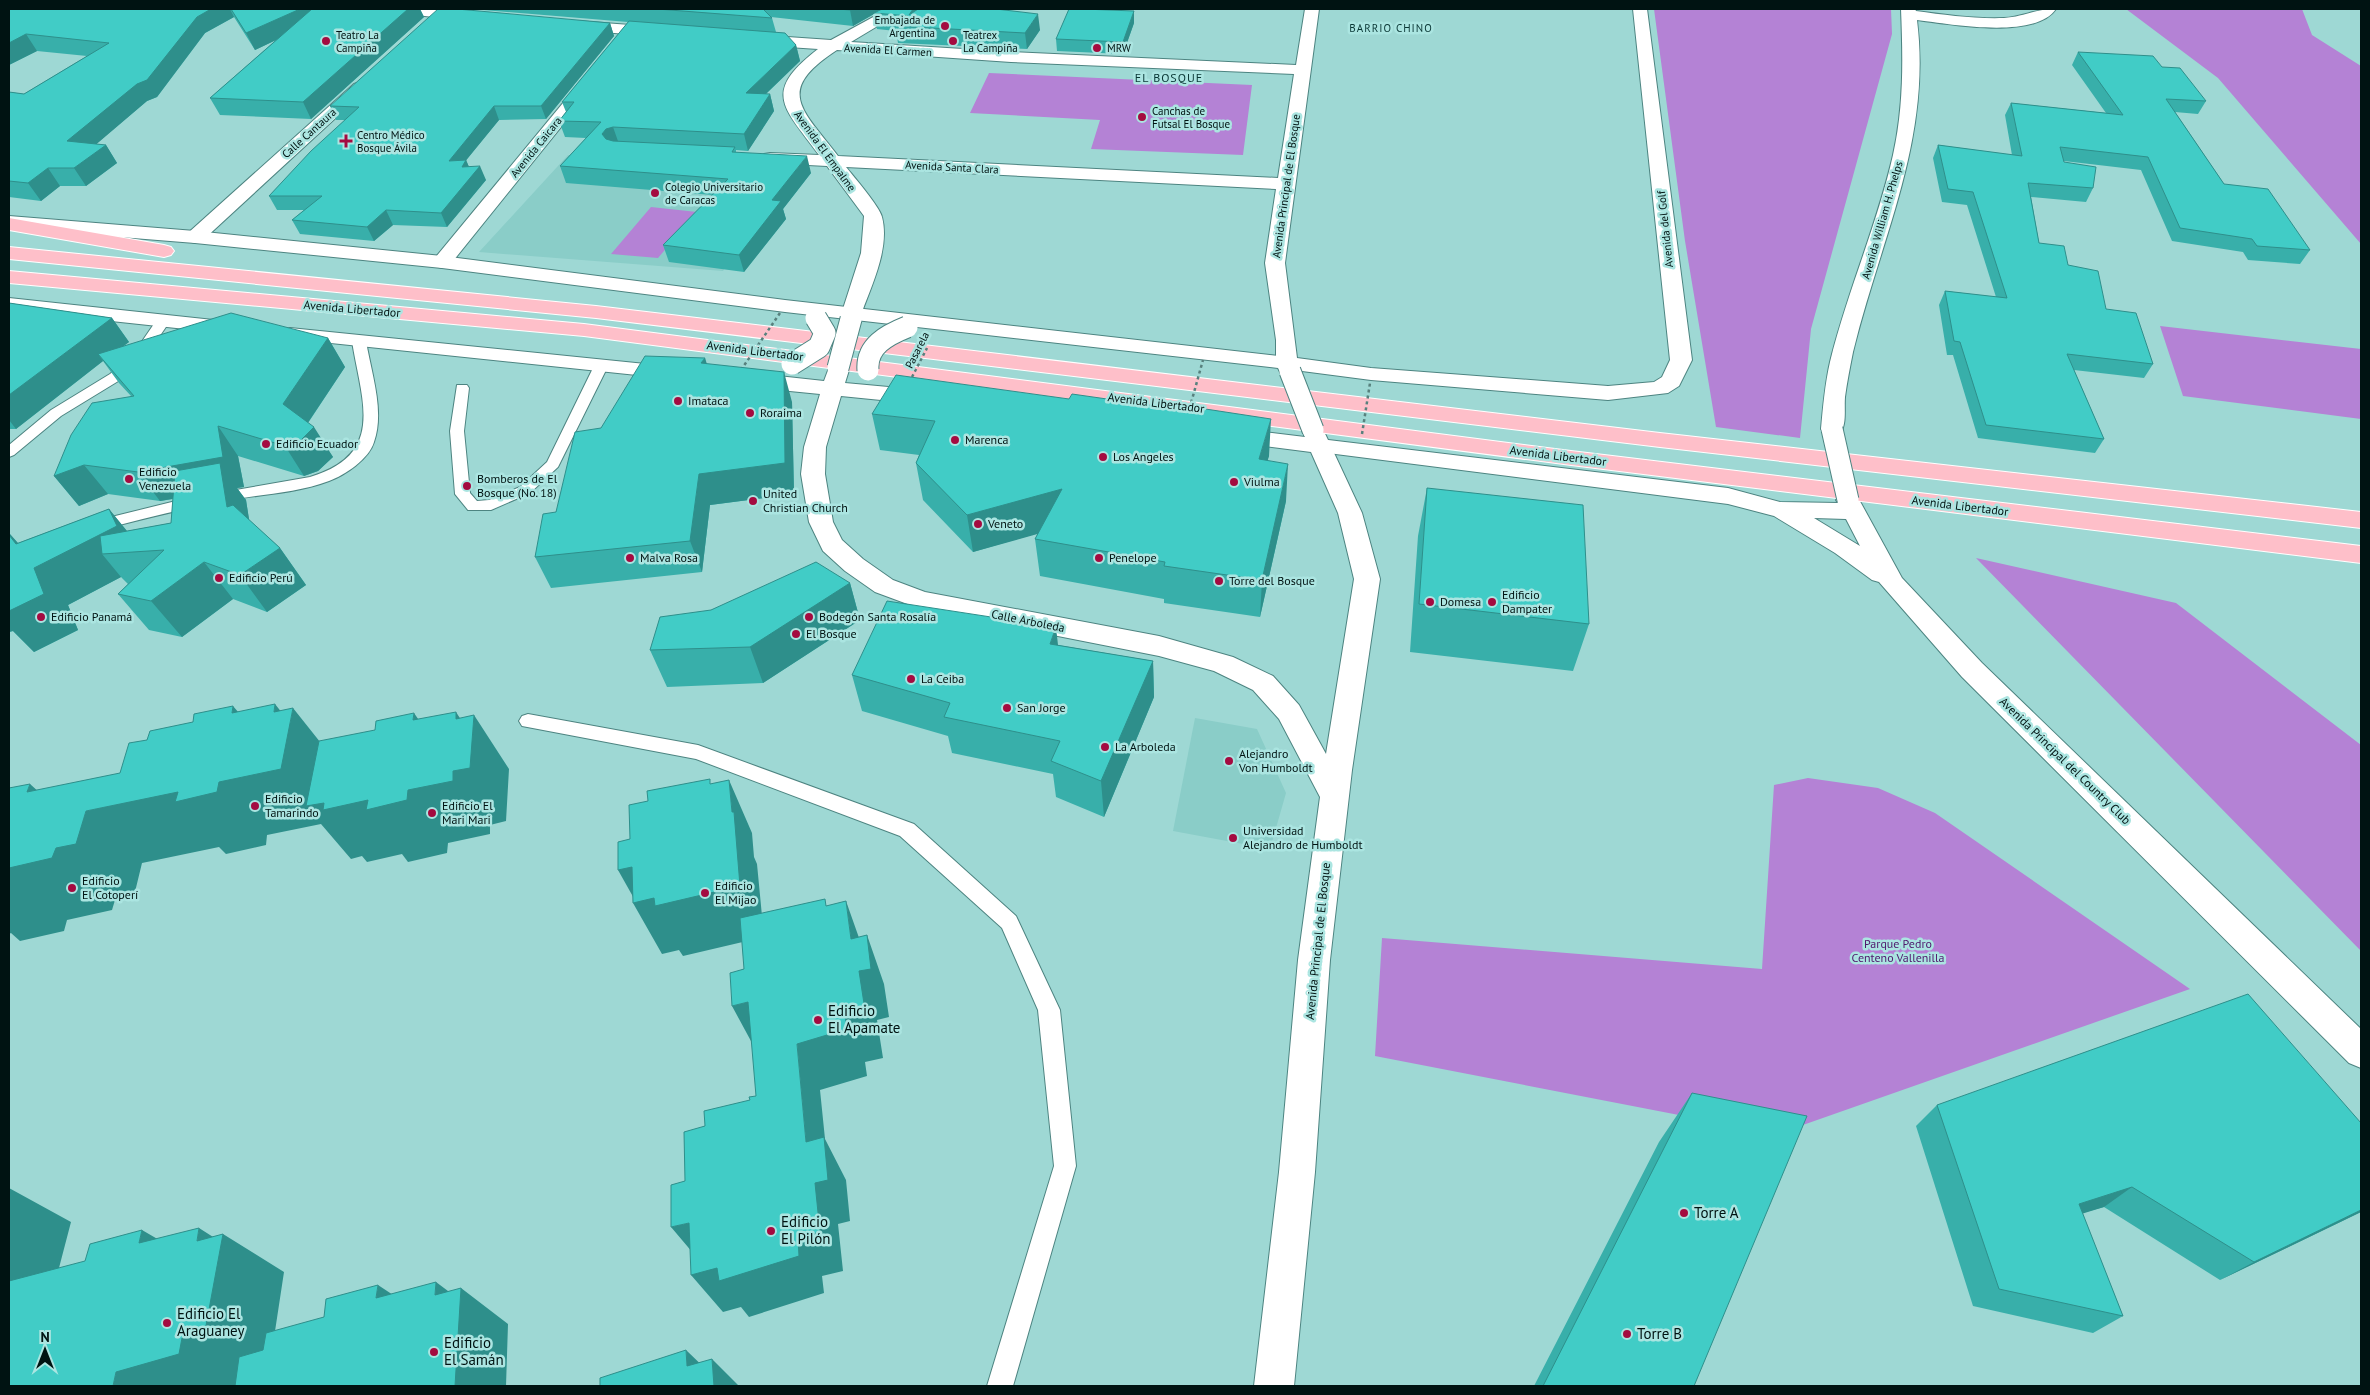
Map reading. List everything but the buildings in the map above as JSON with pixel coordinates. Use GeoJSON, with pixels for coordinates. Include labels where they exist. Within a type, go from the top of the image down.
{"type":"FeatureCollection","features":[{"type":"Feature","properties":{"kind":"main road"},"geometry":{"type":"LineString","coordinates":[[9,223],[142,248],[614,300],[653,309],[687,323]]}},
{"type":"Feature","properties":{"kind":"main road","name":"Avenida Libertador"},"geometry":{"type":"LineString","coordinates":[[9,253],[596,312],[1650,439],[2361,520]]}},
{"type":"Feature","properties":{"kind":"main road","name":"Avenida Libertador"},"geometry":{"type":"LineString","coordinates":[[9,277],[584,330],[1571,458],[2361,555]]}},
{"type":"Feature","properties":{"kind":"main road"},"geometry":{"type":"LineString","coordinates":[[9,290],[325,319],[724,347]]}},
{"type":"Feature","properties":{"kind":"street"},"geometry":{"type":"LineString","coordinates":[[397,9],[443,11],[484,18]]}},
{"type":"Feature","properties":{"kind":"street","name":"Avenida El Empalme"},"geometry":{"type":"LineString","coordinates":[[836,378],[851,316],[870,262],[875,236],[873,216],[795,111],[790,100],[792,85],[807,64],[833,46],[899,9]]}},
{"type":"Feature","properties":{"kind":"street","name":"Avenida del Golf"},"geometry":{"type":"LineString","coordinates":[[1289,367],[1608,393],[1660,388],[1671,381],[1681,360],[1640,9]]}},
{"type":"Feature","properties":{"kind":"street"},"geometry":{"type":"LineString","coordinates":[[1908,12],[2010,23],[2027,22],[2045,14],[2049,9]]}},
{"type":"Feature","properties":{"kind":"street","name":"Avenida Principal de El Bosque"},"geometry":{"type":"LineString","coordinates":[[1274,1386],[1297,1172],[1314,960],[1335,797],[1367,579],[1350,513],[1317,438],[1289,367],[1275,264],[1310,10]]}},
{"type":"Feature","properties":{"kind":"street"},"geometry":{"type":"LineString","coordinates":[[428,27],[443,11]]}},
{"type":"Feature","properties":{"kind":"street","name":"Avenida William H. Phelps"},"geometry":{"type":"LineString","coordinates":[[1832,429],[1832,408],[1841,354],[1897,175],[1911,98],[1908,12]]}},
{"type":"Feature","properties":{"kind":"street"},"geometry":{"type":"LineString","coordinates":[[561,24],[676,34]]}},
{"type":"Feature","properties":{"kind":"street"},"geometry":{"type":"LineString","coordinates":[[617,48],[630,30]]}},
{"type":"Feature","properties":{"kind":"street","name":"Avenida El Carmen"},"geometry":{"type":"LineString","coordinates":[[745,39],[833,46],[1303,70]]}},
{"type":"Feature","properties":{"kind":"street","name":"Avenida Caicara"},"geometry":{"type":"LineString","coordinates":[[442,262],[598,70]]}},
{"type":"Feature","properties":{"kind":"street","name":"Calle Cantaura"},"geometry":{"type":"LineString","coordinates":[[195,237],[370,78]]}},
{"type":"Feature","properties":{"kind":"street","name":"Avenida Santa Clara"},"geometry":{"type":"LineString","coordinates":[[755,157],[1285,184]]}},
{"type":"Feature","properties":{"kind":"street"},"geometry":{"type":"LineString","coordinates":[[9,223],[195,237],[442,262],[810,313],[851,316],[914,325],[1289,367]]}},
{"type":"Feature","properties":{"kind":"street"},"geometry":{"type":"LineString","coordinates":[[9,304],[359,342],[697,375]]}},
{"type":"Feature","properties":{"kind":"street"},"geometry":{"type":"LineString","coordinates":[[740,376],[792,364],[819,347],[825,333],[810,313]]}},
{"type":"Feature","properties":{"kind":"street"},"geometry":{"type":"LineString","coordinates":[[882,393],[867,365],[873,348],[881,340],[914,325]]}},
{"type":"Feature","properties":{"kind":"street"},"geometry":{"type":"LineString","coordinates":[[740,376],[836,378],[882,393],[941,400]]}},
{"type":"Feature","properties":{"kind":"street","name":"Calle Arboleda"},"geometry":{"type":"LineString","coordinates":[[836,378],[815,447],[813,474],[821,522],[832,544],[854,566],[884,586],[920,600],[1159,646],[1223,664],[1262,683],[1289,712],[1335,797]]}},
{"type":"Feature","properties":{"kind":"street","name":"Avenida Principal del Country Club"},"geometry":{"type":"LineString","coordinates":[[1832,429],[1850,506],[1892,583],[1972,670],[2361,1052]]}},
{"type":"Feature","properties":{"kind":"street","name":"Avenida Libertador"},"geometry":{"type":"LineString","coordinates":[[1212,432],[1317,438],[1709,494],[1780,510],[1850,506]]}},
{"type":"Feature","properties":{"kind":"street"},"geometry":{"type":"LineString","coordinates":[[1780,510],[1823,533],[1859,556],[1892,583]]}},
{"type":"Feature","properties":{"kind":"lane"},"geometry":{"type":"LineString","coordinates":[[9,452],[56,413],[115,377],[137,359],[163,321]]}},
{"type":"Feature","properties":{"kind":"lane"},"geometry":{"type":"LineString","coordinates":[[81,530],[165,507],[301,484],[325,477],[345,465],[367,444],[372,411],[359,342]]}},
{"type":"Feature","properties":{"kind":"lane"},"geometry":{"type":"LineString","coordinates":[[462,388],[457,430],[463,494],[473,506],[492,505],[525,490],[553,464],[601,366]]}},
{"type":"Feature","properties":{"kind":"lane"},"geometry":{"type":"LineString","coordinates":[[528,721],[698,752],[907,830],[1009,922],[1049,1010],[1065,1166],[1000,1386]]}},
{"type":"Feature","properties":{"kind":"path"},"geometry":{"type":"LineString","coordinates":[[740,376],[780,313]]}},
{"type":"Feature","properties":{"kind":"path","name":"Pasarela"},"geometry":{"type":"LineString","coordinates":[[912,377],[929,346]]}},
{"type":"Feature","properties":{"kind":"path"},"geometry":{"type":"LineString","coordinates":[[1187,414],[1203,360]]}},
{"type":"Feature","properties":{"kind":"path"},"geometry":{"type":"LineString","coordinates":[[1362,434],[1370,383]]}},
{"type":"Feature","properties":{"kind":"shaded area","name":"Colegio Universitario de Caracas"},"geometry":{"type":"Polygon","coordinates":[[[568,155],[791,170],[723,271],[479,252],[568,155]]]}},
{"type":"Feature","properties":{"kind":"shaded area","name":"Alejandro Von Humboldt"},"geometry":{"type":"Polygon","coordinates":[[[1195,718],[1257,729],[1286,793],[1270,849],[1173,831],[1195,718]]]}},
{"type":"Feature","properties":{"kind":"green space"},"geometry":{"type":"Polygon","coordinates":[[[1654,9],[1891,9],[1892,34],[1811,329],[1800,438],[1716,427],[1685,241],[1654,9]]]}},
{"type":"Feature","properties":{"kind":"green space"},"geometry":{"type":"Polygon","coordinates":[[[2126,9],[2302,9],[2312,35],[2361,66],[2361,244],[2218,78],[2126,9]]]}},
{"type":"Feature","properties":{"kind":"green space","name":"Canchas de Futsal El Bosque"},"geometry":{"type":"Polygon","coordinates":[[[989,73],[1252,85],[1243,155],[1091,149],[1100,120],[970,113],[989,73]]]}},
{"type":"Feature","properties":{"kind":"green space"},"geometry":{"type":"Polygon","coordinates":[[[651,207],[697,212],[658,258],[611,254],[651,207]]]}},
{"type":"Feature","properties":{"kind":"green space"},"geometry":{"type":"Polygon","coordinates":[[[2160,326],[2361,349],[2361,419],[2183,396],[2160,326]]]}},
{"type":"Feature","properties":{"kind":"green space"},"geometry":{"type":"Polygon","coordinates":[[[1976,558],[2176,603],[2361,745],[2361,951],[1976,558]]]}},
{"type":"Feature","properties":{"kind":"green space","name":"Parque Pedro Centeno Vallenilla"},"geometry":{"type":"Polygon","coordinates":[[[1808,778],[1878,788],[1935,813],[2190,989],[1777,1134],[1375,1056],[1382,938],[1762,969],[1774,785],[1808,778]]]}},
{"type":"Feature","properties":{"kind":"place","name":"Embajada de Argentina"},"geometry":{"type":"Point","coordinates":[945,26]}},
{"type":"Feature","properties":{"kind":"place","name":"Teatro La Campiña"},"geometry":{"type":"Point","coordinates":[326,41]}},
{"type":"Feature","properties":{"kind":"place","name":"Teatrex La Campiña"},"geometry":{"type":"Point","coordinates":[953,41]}},
{"type":"Feature","properties":{"kind":"place","name":"MRW"},"geometry":{"type":"Point","coordinates":[1097,48]}},
{"type":"Feature","properties":{"kind":"place","name":"Canchas de Futsal El Bosque"},"geometry":{"type":"Point","coordinates":[1142,117]}},
{"type":"Feature","properties":{"kind":"place","name":"Centro Médico Bosque Ávila"},"geometry":{"type":"Point","coordinates":[346,141]}},
{"type":"Feature","properties":{"kind":"place","name":"Colegio Universitario de Caracas"},"geometry":{"type":"Point","coordinates":[655,193]}},
{"type":"Feature","properties":{"kind":"place","name":"Imataca"},"geometry":{"type":"Point","coordinates":[678,401]}},
{"type":"Feature","properties":{"kind":"place","name":"Roraima"},"geometry":{"type":"Point","coordinates":[750,413]}},
{"type":"Feature","properties":{"kind":"place","name":"Marenca"},"geometry":{"type":"Point","coordinates":[955,440]}},
{"type":"Feature","properties":{"kind":"place","name":"Edificio Ecuador"},"geometry":{"type":"Point","coordinates":[266,444]}},
{"type":"Feature","properties":{"kind":"place","name":"Los Angeles"},"geometry":{"type":"Point","coordinates":[1103,457]}},
{"type":"Feature","properties":{"kind":"place","name":"Edificio Venezuela"},"geometry":{"type":"Point","coordinates":[129,479]}},
{"type":"Feature","properties":{"kind":"place","name":"Viulma"},"geometry":{"type":"Point","coordinates":[1234,482]}},
{"type":"Feature","properties":{"kind":"place","name":"Bomberos de El Bosque (No. 18)"},"geometry":{"type":"Point","coordinates":[467,486]}},
{"type":"Feature","properties":{"kind":"place","name":"United Christian Church"},"geometry":{"type":"Point","coordinates":[753,501]}},
{"type":"Feature","properties":{"kind":"place","name":"Veneto"},"geometry":{"type":"Point","coordinates":[978,524]}},
{"type":"Feature","properties":{"kind":"place","name":"Malva Rosa"},"geometry":{"type":"Point","coordinates":[630,558]}},
{"type":"Feature","properties":{"kind":"place","name":"Penelope"},"geometry":{"type":"Point","coordinates":[1099,558]}},
{"type":"Feature","properties":{"kind":"place","name":"Edificio Perú"},"geometry":{"type":"Point","coordinates":[219,578]}},
{"type":"Feature","properties":{"kind":"place","name":"Torre del Bosque"},"geometry":{"type":"Point","coordinates":[1219,581]}},
{"type":"Feature","properties":{"kind":"place","name":"Domesa"},"geometry":{"type":"Point","coordinates":[1430,602]}},
{"type":"Feature","properties":{"kind":"place","name":"Edificio Dampater"},"geometry":{"type":"Point","coordinates":[1492,602]}},
{"type":"Feature","properties":{"kind":"place","name":"Edificio Panamá"},"geometry":{"type":"Point","coordinates":[41,617]}},
{"type":"Feature","properties":{"kind":"place","name":"Bodegón Santa Rosalía"},"geometry":{"type":"Point","coordinates":[809,617]}},
{"type":"Feature","properties":{"kind":"place","name":"El Bosque"},"geometry":{"type":"Point","coordinates":[796,634]}},
{"type":"Feature","properties":{"kind":"place","name":"La Ceiba"},"geometry":{"type":"Point","coordinates":[911,679]}},
{"type":"Feature","properties":{"kind":"place","name":"San Jorge"},"geometry":{"type":"Point","coordinates":[1007,708]}},
{"type":"Feature","properties":{"kind":"place","name":"La Arboleda"},"geometry":{"type":"Point","coordinates":[1105,747]}},
{"type":"Feature","properties":{"kind":"place","name":"Alejandro Von Humboldt"},"geometry":{"type":"Point","coordinates":[1229,761]}},
{"type":"Feature","properties":{"kind":"place","name":"Edificio Tamarindo"},"geometry":{"type":"Point","coordinates":[255,806]}},
{"type":"Feature","properties":{"kind":"place","name":"Edificio El Mari Mari"},"geometry":{"type":"Point","coordinates":[432,813]}},
{"type":"Feature","properties":{"kind":"place","name":"Universidad Alejandro de Humboldt"},"geometry":{"type":"Point","coordinates":[1233,838]}},
{"type":"Feature","properties":{"kind":"place","name":"Edificio El Cotoperí"},"geometry":{"type":"Point","coordinates":[72,888]}},
{"type":"Feature","properties":{"kind":"place","name":"Edificio El Mijao"},"geometry":{"type":"Point","coordinates":[705,893]}},
{"type":"Feature","properties":{"kind":"place","name":"Edificio El Apamate"},"geometry":{"type":"Point","coordinates":[818,1020]}},
{"type":"Feature","properties":{"kind":"place","name":"Torre A"},"geometry":{"type":"Point","coordinates":[1684,1213]}},
{"type":"Feature","properties":{"kind":"place","name":"Edificio El Pilón"},"geometry":{"type":"Point","coordinates":[771,1231]}},
{"type":"Feature","properties":{"kind":"place","name":"Edificio El Araguaney"},"geometry":{"type":"Point","coordinates":[167,1323]}},
{"type":"Feature","properties":{"kind":"place","name":"Torre B"},"geometry":{"type":"Point","coordinates":[1627,1334]}},
{"type":"Feature","properties":{"kind":"place","name":"Edificio El Samán"},"geometry":{"type":"Point","coordinates":[434,1352]}},
{"type":"Feature","properties":{"kind":"district","name":"BARRIO CHINO"},"geometry":{"type":"Point","coordinates":[1391,28]}},
{"type":"Feature","properties":{"kind":"district","name":"EL BOSQUE"},"geometry":{"type":"Point","coordinates":[1169,78]}}]}
